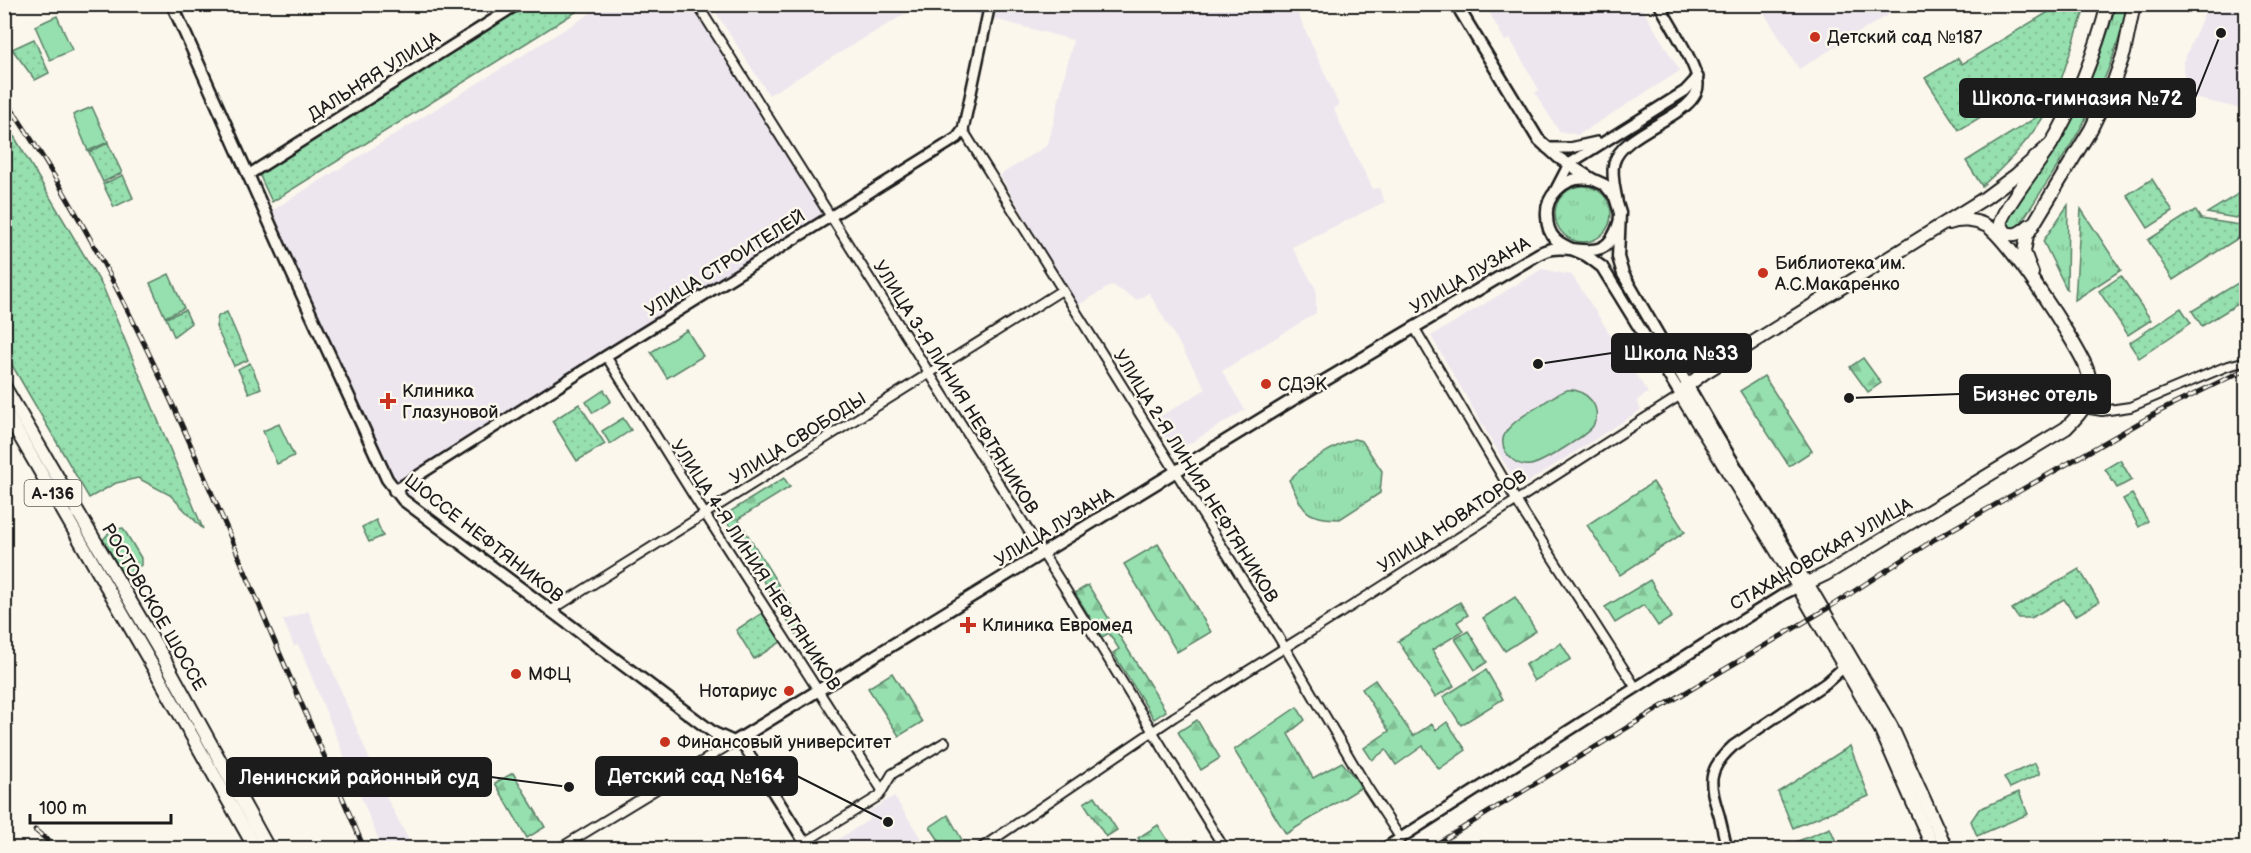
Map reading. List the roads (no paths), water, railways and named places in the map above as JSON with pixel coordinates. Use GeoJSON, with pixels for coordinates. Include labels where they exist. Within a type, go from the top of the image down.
{"type":"FeatureCollection","features":[{"type":"Feature","properties":{"kind":"main road","name":"ШОССЕ НЕФТЯНИКОВ"},"geometry":{"type":"LineString","coordinates":[[172,4],[364,433],[394,491],[714,733],[734,742]]}},
{"type":"Feature","properties":{"kind":"main road"},"geometry":{"type":"LineString","coordinates":[[1456,4],[1535,135],[1547,148],[1569,164],[1608,187],[1618,202],[1618,257],[1623,274],[1685,390]]}},
{"type":"Feature","properties":{"kind":"main road"},"geometry":{"type":"LineString","coordinates":[[2033,222],[2019,234],[2013,235],[2005,232],[2000,223],[2051,144],[2070,106],[2092,55],[2108,4]]}},
{"type":"Feature","properties":{"kind":"main road"},"geometry":{"type":"LineString","coordinates":[[2042,293],[2024,252],[2027,235],[2075,157],[2114,81],[2124,53],[2134,4]]}},
{"type":"Feature","properties":{"kind":"main road","name":"УЛИЦА НОВАТОРОВ"},"geometry":{"type":"LineString","coordinates":[[1685,390],[1775,328],[1942,226],[2016,176],[2051,144]]}},
{"type":"Feature","properties":{"kind":"main road"},"geometry":{"type":"LineString","coordinates":[[1592,179],[1581,178],[1570,181],[1555,192],[1547,210],[1549,228],[1559,243],[1597,263],[1607,274],[1685,390],[1891,726],[1946,849]]}},
{"type":"Feature","properties":{"kind":"main road"},"geometry":{"type":"LineString","coordinates":[[1942,226],[1954,222],[1972,221],[1986,225],[1996,233],[2042,293],[2086,367],[2090,389],[2084,408]]}},
{"type":"Feature","properties":{"kind":"main road"},"geometry":{"type":"LineString","coordinates":[[1573,250],[1589,251],[1603,246],[1613,236],[1619,223]]}},
{"type":"Feature","properties":{"kind":"main road","name":"УЛИЦА ЛУЗАНА"},"geometry":{"type":"LineString","coordinates":[[734,742],[1414,327],[1545,251],[1573,250]]}},
{"type":"Feature","properties":{"kind":"main road","name":"РОСТОВСКОЕ ШОССЕ"},"geometry":{"type":"LineString","coordinates":[[4,386],[196,729],[255,849]]}},
{"type":"Feature","properties":{"kind":"main road","name":"СТАХАНОВСКАЯ УЛИЦА"},"geometry":{"type":"LineString","coordinates":[[1803,585],[1826,574],[2042,444],[2066,428],[2084,408]]}},
{"type":"Feature","properties":{"kind":"main road","name":"РОСТОВСКОЕ ШОССЕ"},"geometry":{"type":"LineString","coordinates":[[4,409],[268,849]]}},
{"type":"Feature","properties":{"kind":"main road"},"geometry":{"type":"LineString","coordinates":[[1803,585],[1844,667],[1881,730],[1933,849]]}},
{"type":"Feature","properties":{"kind":"street","name":"ДАЛЬНЯЯ УЛИЦА"},"geometry":{"type":"LineString","coordinates":[[248,175],[518,4]]}},
{"type":"Feature","properties":{"kind":"street","name":"УЛИЦА 3-Я ЛИНИЯ НЕФТЯНИКОВ"},"geometry":{"type":"LineString","coordinates":[[697,4],[1042,553],[1224,849]]}},
{"type":"Feature","properties":{"kind":"street"},"geometry":{"type":"LineString","coordinates":[[963,130],[990,4]]}},
{"type":"Feature","properties":{"kind":"street"},"geometry":{"type":"LineString","coordinates":[[1618,202],[1613,169],[1618,154],[1631,141],[1693,99],[1698,91],[1698,77],[1659,4]]}},
{"type":"Feature","properties":{"kind":"street"},"geometry":{"type":"LineString","coordinates":[[1555,192],[1569,164],[1685,91],[1698,77]]}},
{"type":"Feature","properties":{"kind":"street","name":"УЛИЦА СТРОИТЕЛЕЙ"},"geometry":{"type":"LineString","coordinates":[[394,491],[957,138],[963,130]]}},
{"type":"Feature","properties":{"kind":"street","name":"УЛИЦА 2-Я ЛИНИЯ НЕФТЯНИКОВ"},"geometry":{"type":"LineString","coordinates":[[963,130],[1286,648],[1367,787],[1401,838]]}},
{"type":"Feature","properties":{"kind":"street"},"geometry":{"type":"LineString","coordinates":[[1547,148],[1570,148],[1608,139]]}},
{"type":"Feature","properties":{"kind":"street","name":"УЛИЦА СВОБОДЫ"},"geometry":{"type":"LineString","coordinates":[[550,611],[1062,290]]}},
{"type":"Feature","properties":{"kind":"street"},"geometry":{"type":"LineString","coordinates":[[1414,327],[1517,501],[1636,688]]}},
{"type":"Feature","properties":{"kind":"street","name":"УЛИЦА 4-Я ЛИНИЯ НЕФТЯНИКОВ"},"geometry":{"type":"LineString","coordinates":[[606,356],[882,790]]}},
{"type":"Feature","properties":{"kind":"street"},"geometry":{"type":"LineString","coordinates":[[2084,408],[2102,411],[2130,407],[2225,367],[2247,361]]}},
{"type":"Feature","properties":{"kind":"street","name":"УЛИЦА НОВАТОРОВ"},"geometry":{"type":"LineString","coordinates":[[981,849],[1152,731],[1517,501],[1685,390]]}},
{"type":"Feature","properties":{"kind":"street","name":"СТАХАНОВСКАЯ УЛИЦА"},"geometry":{"type":"LineString","coordinates":[[1385,849],[1784,594],[1803,585]]}},
{"type":"Feature","properties":{"kind":"street"},"geometry":{"type":"LineString","coordinates":[[1727,849],[1710,790],[1711,777],[1716,765],[1733,746],[1826,683],[1844,667]]}},
{"type":"Feature","properties":{"kind":"street"},"geometry":{"type":"LineString","coordinates":[[807,845],[879,796],[892,774],[945,741]]}},
{"type":"Feature","properties":{"kind":"street","name":"ШОССЕ НЕФТЯНИКОВ"},"geometry":{"type":"LineString","coordinates":[[734,742],[744,746],[807,845]]}},
{"type":"Feature","properties":{"kind":"street","name":"УЛИЦА ЛУЗАНА"},"geometry":{"type":"LineString","coordinates":[[560,849],[734,742]]}},
{"type":"Feature","properties":{"kind":"railway"},"geometry":{"type":"LineString","coordinates":[[4,98],[79,219],[145,346],[204,476],[364,848]]}},
{"type":"Feature","properties":{"kind":"railway"},"geometry":{"type":"LineString","coordinates":[[1430,848],[1828,608],[1935,539],[2160,411],[2246,369]]}},
{"type":"Feature","properties":{"kind":"railway"},"geometry":{"type":"LineString","coordinates":[[35,830],[57,848]]}},
{"type":"Feature","properties":{"kind":"place","name":"Школа-гимназия №72"},"geometry":{"type":"Point","coordinates":[2221,33]}},
{"type":"Feature","properties":{"kind":"place","name":"Детский сад №187"},"geometry":{"type":"Point","coordinates":[1815,37]}},
{"type":"Feature","properties":{"kind":"place","name":"Библиотека им. А.С.Макаренко"},"geometry":{"type":"Point","coordinates":[1763,273]}},
{"type":"Feature","properties":{"kind":"place","name":"Школа №33"},"geometry":{"type":"Point","coordinates":[1538,364]}},
{"type":"Feature","properties":{"kind":"place","name":"СДЭК"},"geometry":{"type":"Point","coordinates":[1266,384]}},
{"type":"Feature","properties":{"kind":"place","name":"Бизнес отель"},"geometry":{"type":"Point","coordinates":[1849,398]}},
{"type":"Feature","properties":{"kind":"place","name":"Клиника Глазуновой"},"geometry":{"type":"Point","coordinates":[388,401]}},
{"type":"Feature","properties":{"kind":"place","name":"Клиника Евромед"},"geometry":{"type":"Point","coordinates":[968,625]}},
{"type":"Feature","properties":{"kind":"place","name":"МФЦ"},"geometry":{"type":"Point","coordinates":[516,674]}},
{"type":"Feature","properties":{"kind":"place","name":"Нотариус"},"geometry":{"type":"Point","coordinates":[789,691]}},
{"type":"Feature","properties":{"kind":"place","name":"Финансовый университет"},"geometry":{"type":"Point","coordinates":[665,742]}},
{"type":"Feature","properties":{"kind":"place","name":"Ленинский районный суд"},"geometry":{"type":"Point","coordinates":[569,787]}},
{"type":"Feature","properties":{"kind":"place","name":"Детский сад №164"},"geometry":{"type":"Point","coordinates":[888,822]}}]}
